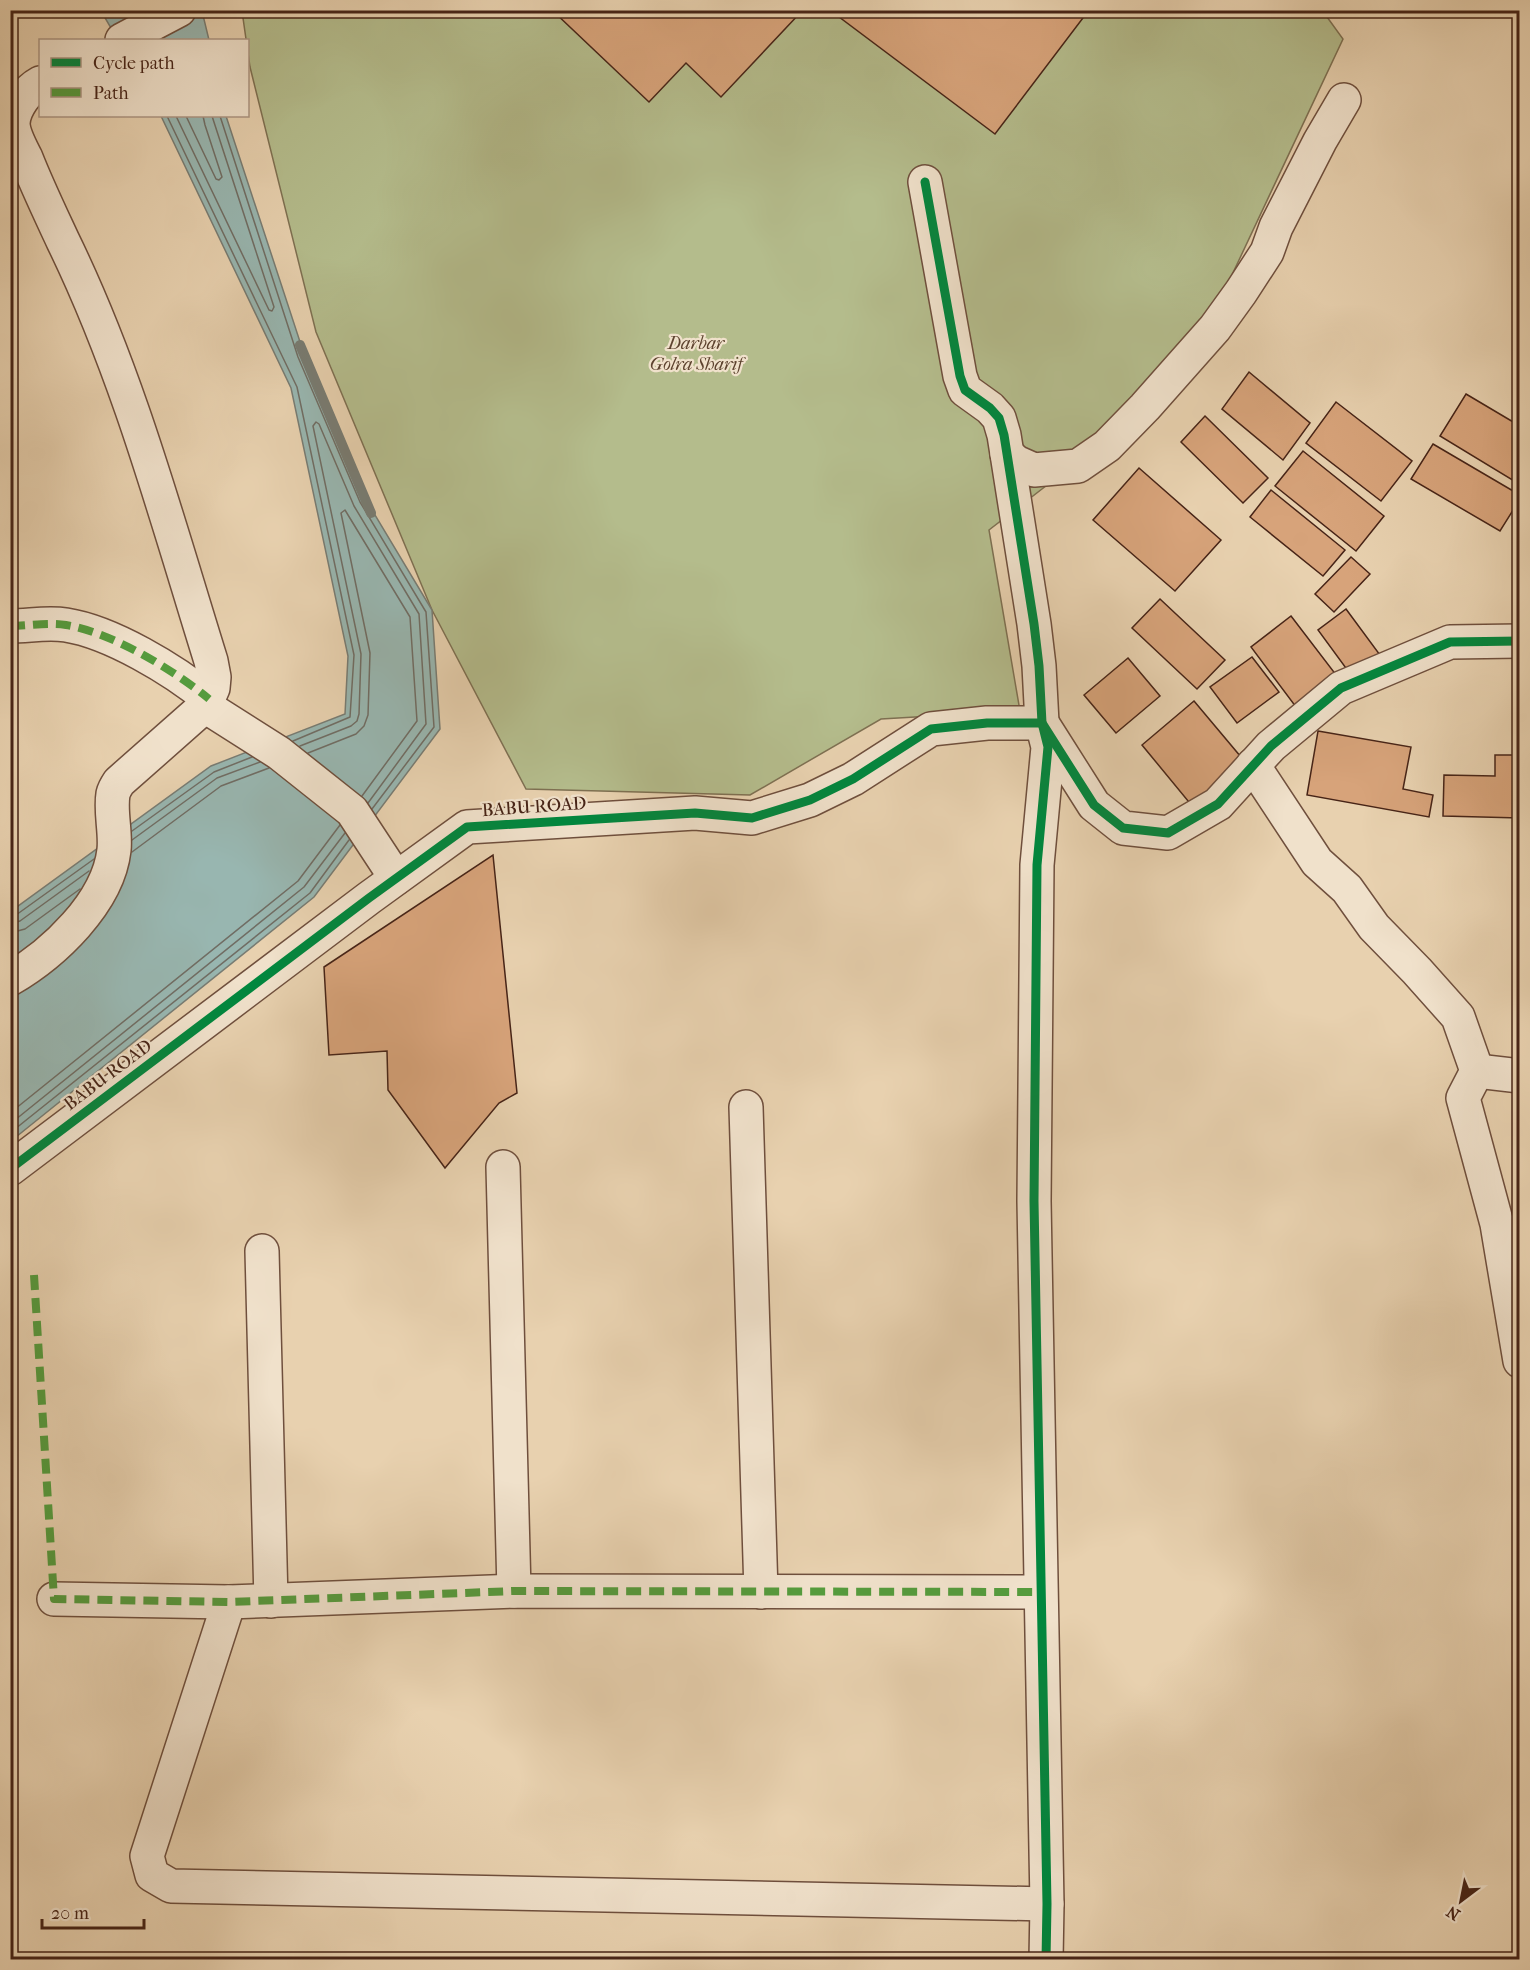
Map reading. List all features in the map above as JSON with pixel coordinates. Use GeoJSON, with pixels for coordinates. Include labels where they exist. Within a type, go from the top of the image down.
{"type":"FeatureCollection","features":[{"type":"Feature","properties":{"kind":"street"},"geometry":{"type":"LineString","coordinates":[[124,39],[179,10]]}},
{"type":"Feature","properties":{"kind":"street"},"geometry":{"type":"LineString","coordinates":[[10,980],[27,970],[58,945],[74,928],[108,875],[114,851],[113,794],[119,782],[207,702],[213,688],[214,677],[136,426],[111,354],[81,277],[47,208],[15,131],[13,124],[22,101],[27,93],[39,84]]}},
{"type":"Feature","properties":{"kind":"street"},"geometry":{"type":"LineString","coordinates":[[1007,454],[1016,462],[1034,470],[1078,466],[1107,446],[1145,407],[1215,328],[1267,252],[1276,227],[1320,141],[1344,100]]}},
{"type":"Feature","properties":{"kind":"street"},"geometry":{"type":"LineString","coordinates":[[925,182],[960,376],[965,390],[990,408],[999,418],[1007,454],[1034,624],[1042,723],[1048,747],[1037,865],[1034,1201],[1047,1904],[1046,1959]]}},
{"type":"Feature","properties":{"kind":"street"},"geometry":{"type":"LineString","coordinates":[[10,626],[66,625],[89,630],[175,673],[207,702],[279,753],[352,811],[396,878]]}},
{"type":"Feature","properties":{"kind":"street"},"geometry":{"type":"LineString","coordinates":[[1042,723],[1094,805],[1123,828],[1168,833],[1218,804],[1270,746],[1341,688],[1450,642],[1520,641]]}},
{"type":"Feature","properties":{"kind":"street","name":"BABU ROAD"},"geometry":{"type":"LineString","coordinates":[[10,1169],[396,878],[467,828],[695,813],[752,818],[821,795],[853,779],[931,729],[987,723],[1042,723]]}},
{"type":"Feature","properties":{"kind":"street"},"geometry":{"type":"LineString","coordinates":[[1253,765],[1317,862],[1347,889],[1374,927],[1458,1017],[1477,1071],[1463,1098],[1497,1224],[1520,1361]]}},
{"type":"Feature","properties":{"kind":"street"},"geometry":{"type":"LineString","coordinates":[[1477,1071],[1520,1076]]}},
{"type":"Feature","properties":{"kind":"street"},"geometry":{"type":"LineString","coordinates":[[746,1107],[761,1592]]}},
{"type":"Feature","properties":{"kind":"street"},"geometry":{"type":"LineString","coordinates":[[502,1167],[514,1591]]}},
{"type":"Feature","properties":{"kind":"street"},"geometry":{"type":"LineString","coordinates":[[262,1251],[271,1600]]}},
{"type":"Feature","properties":{"kind":"street"},"geometry":{"type":"LineString","coordinates":[[54,1599],[229,1602],[514,1591],[1040,1592]]}},
{"type":"Feature","properties":{"kind":"street"},"geometry":{"type":"LineString","coordinates":[[229,1602],[147,1856],[152,1875],[171,1886],[1047,1904]]}},
{"type":"Feature","properties":{"kind":"green space","name":"Darbar Golra Sharif"},"geometry":{"type":"Polygon","coordinates":[[[1322,10],[1343,39],[1207,328],[1060,475],[989,530],[1020,711],[881,719],[750,795],[526,789],[432,610],[316,332],[250,67],[249,39],[246,39],[242,11],[1322,10]]]}},
{"type":"Feature","properties":{"kind":"water"},"geometry":{"type":"Polygon","coordinates":[[[101,11],[202,11],[209,39],[117,39],[101,11]]]}},
{"type":"Feature","properties":{"kind":"water"},"geometry":{"type":"Polygon","coordinates":[[[161,117],[226,117],[304,354],[366,500],[432,610],[440,729],[314,897],[11,1141],[10,912],[211,766],[345,714],[348,656],[291,388],[161,117]]]}},
{"type":"Feature","properties":{"kind":"building"},"geometry":{"type":"Polygon","coordinates":[[[552,10],[1089,10],[995,134],[835,14],[801,12],[721,97],[686,63],[649,102],[552,10]]]}},
{"type":"Feature","properties":{"kind":"building"},"geometry":{"type":"Polygon","coordinates":[[[1249,372],[1310,423],[1283,460],[1222,409],[1249,372]]]}},
{"type":"Feature","properties":{"kind":"building"},"geometry":{"type":"Polygon","coordinates":[[[1466,394],[1520,426],[1519,484],[1440,436],[1466,394]]]}},
{"type":"Feature","properties":{"kind":"building"},"geometry":{"type":"Polygon","coordinates":[[[1336,402],[1412,461],[1381,501],[1306,443],[1336,402]]]}},
{"type":"Feature","properties":{"kind":"building"},"geometry":{"type":"Polygon","coordinates":[[[1205,416],[1268,478],[1243,503],[1181,442],[1205,416]]]}},
{"type":"Feature","properties":{"kind":"building"},"geometry":{"type":"Polygon","coordinates":[[[1433,444],[1520,495],[1520,499],[1500,531],[1411,479],[1433,444]]]}},
{"type":"Feature","properties":{"kind":"building"},"geometry":{"type":"Polygon","coordinates":[[[1303,451],[1384,516],[1356,551],[1275,486],[1303,451]]]}},
{"type":"Feature","properties":{"kind":"building"},"geometry":{"type":"Polygon","coordinates":[[[1139,468],[1221,540],[1175,591],[1093,520],[1139,468]]]}},
{"type":"Feature","properties":{"kind":"building"},"geometry":{"type":"Polygon","coordinates":[[[1271,490],[1345,550],[1323,576],[1250,517],[1271,490]]]}},
{"type":"Feature","properties":{"kind":"building"},"geometry":{"type":"Polygon","coordinates":[[[1351,557],[1370,574],[1334,612],[1315,594],[1351,557]]]}},
{"type":"Feature","properties":{"kind":"building"},"geometry":{"type":"Polygon","coordinates":[[[1160,599],[1225,660],[1197,689],[1132,628],[1160,599]]]}},
{"type":"Feature","properties":{"kind":"building"},"geometry":{"type":"Polygon","coordinates":[[[1346,609],[1380,655],[1351,675],[1318,630],[1346,609]]]}},
{"type":"Feature","properties":{"kind":"building"},"geometry":{"type":"Polygon","coordinates":[[[1291,616],[1340,680],[1299,711],[1251,647],[1291,616]]]}},
{"type":"Feature","properties":{"kind":"building"},"geometry":{"type":"Polygon","coordinates":[[[1252,657],[1279,692],[1237,723],[1210,687],[1252,657]]]}},
{"type":"Feature","properties":{"kind":"building"},"geometry":{"type":"Polygon","coordinates":[[[1128,658],[1160,696],[1116,733],[1084,695],[1128,658]]]}},
{"type":"Feature","properties":{"kind":"building"},"geometry":{"type":"Polygon","coordinates":[[[1194,701],[1246,763],[1193,807],[1142,745],[1194,701]]]}},
{"type":"Feature","properties":{"kind":"building"},"geometry":{"type":"Polygon","coordinates":[[[1318,731],[1411,747],[1403,789],[1433,795],[1429,817],[1307,795],[1318,731]]]}},
{"type":"Feature","properties":{"kind":"building"},"geometry":{"type":"Polygon","coordinates":[[[1495,755],[1517,755],[1516,777],[1520,777],[1520,818],[1443,816],[1444,775],[1495,776],[1495,755]]]}},
{"type":"Feature","properties":{"kind":"building"},"geometry":{"type":"Polygon","coordinates":[[[493,855],[517,1093],[499,1103],[445,1168],[388,1090],[387,1051],[329,1055],[324,967],[493,855]]]}},
{"type":"Feature","properties":{"kind":"waterway"},"geometry":{"type":"LineString","coordinates":[[300,345],[371,513]]}},
{"type":"Feature","properties":{"kind":"marked path"},"geometry":{"type":"LineString","coordinates":[[10,626],[59,624],[102,635],[160,665],[209,699]]}},
{"type":"Feature","properties":{"kind":"marked path"},"geometry":{"type":"LineString","coordinates":[[34,1275],[54,1599],[229,1602],[514,1591],[1040,1592]]}},
{"type":"Feature","properties":{"kind":"cycle path"},"geometry":{"type":"LineString","coordinates":[[925,182],[960,376],[965,390],[990,408],[999,418],[1004,435],[1034,624],[1042,723],[1048,747],[1037,865],[1034,1201],[1047,1904],[1046,1960]]}},
{"type":"Feature","properties":{"kind":"cycle path"},"geometry":{"type":"LineString","coordinates":[[10,1169],[369,898],[467,827],[695,813],[752,818],[810,800],[853,779],[931,729],[987,723],[1042,723],[1094,805],[1123,828],[1168,833],[1218,804],[1271,746],[1341,688],[1450,642],[1520,641]]}}]}
